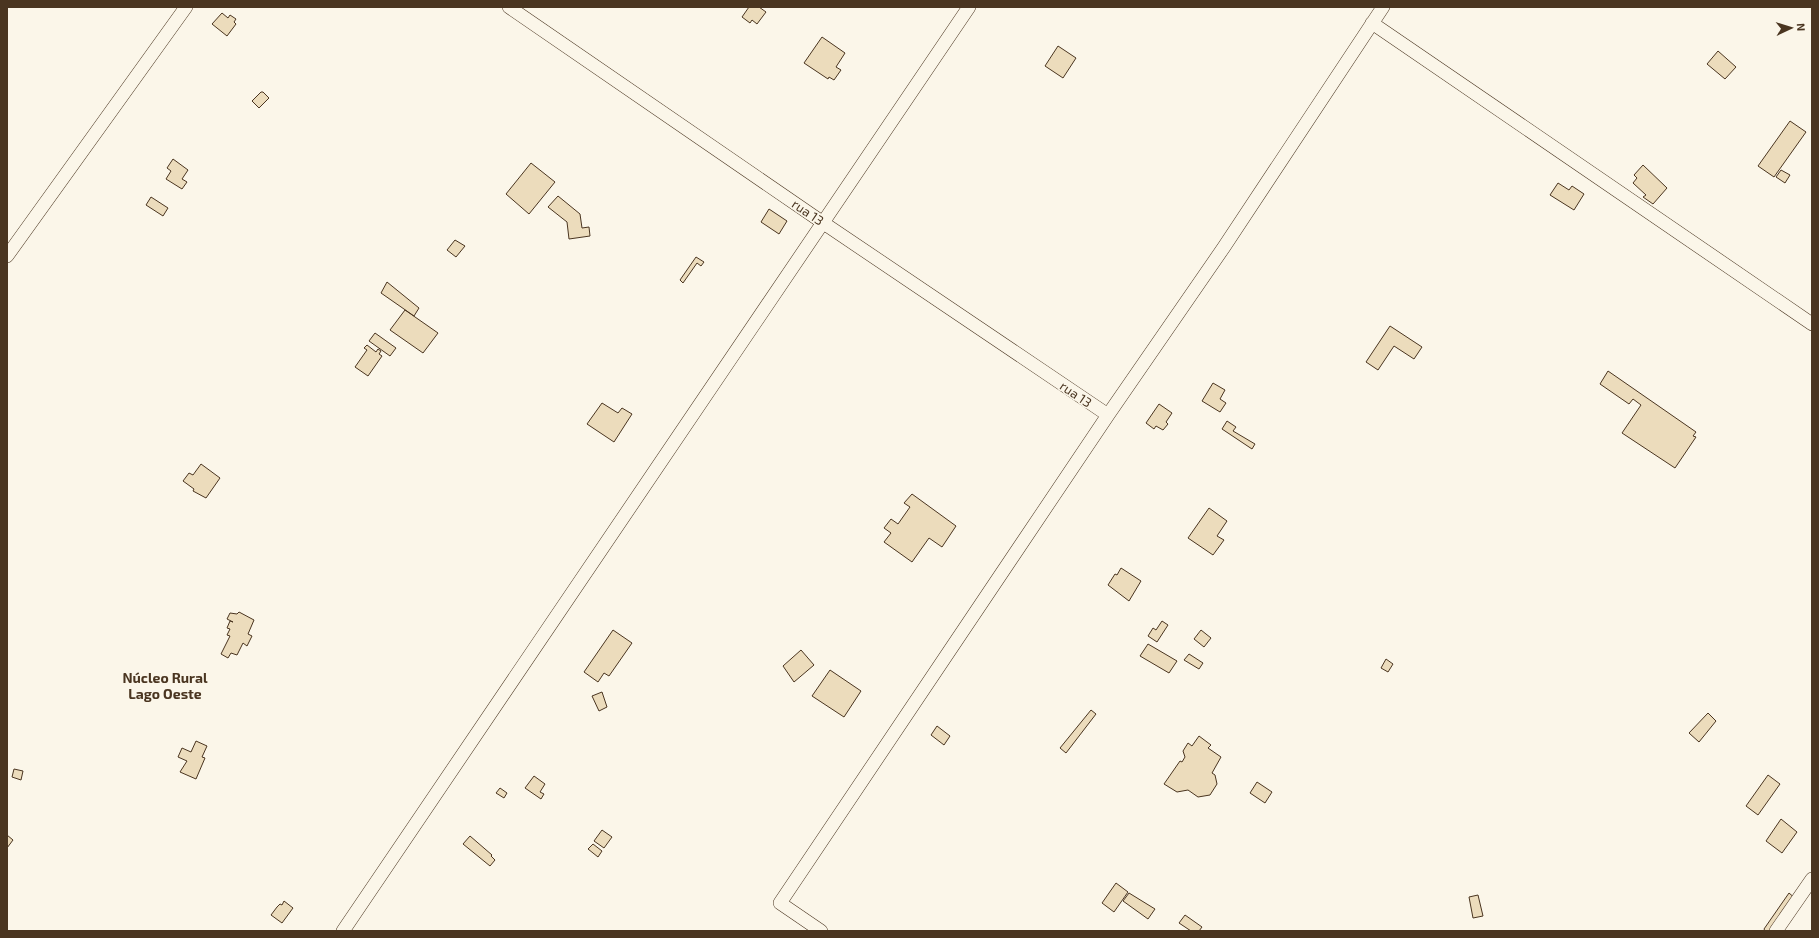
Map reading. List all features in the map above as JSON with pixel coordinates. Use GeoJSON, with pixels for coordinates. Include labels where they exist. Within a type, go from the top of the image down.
{"type":"FeatureCollection","features":[{"type":"Feature","properties":{"kind":"street"},"geometry":{"type":"LineString","coordinates":[[7,256],[186,7]]}},
{"type":"Feature","properties":{"kind":"street","name":"rua 13"},"geometry":{"type":"LineString","coordinates":[[510,7],[822,222],[1108,415]]}},
{"type":"Feature","properties":{"kind":"street"},"geometry":{"type":"LineString","coordinates":[[342,931],[969,7]]}},
{"type":"Feature","properties":{"kind":"street"},"geometry":{"type":"LineString","coordinates":[[820,931],[780,903],[1108,415],[1224,247],[1383,7]]}},
{"type":"Feature","properties":{"kind":"street"},"geometry":{"type":"LineString","coordinates":[[1372,23],[1812,324]]}},
{"type":"Feature","properties":{"kind":"street"},"geometry":{"type":"LineString","coordinates":[[1776,931],[1812,879]]}},
{"type":"Feature","properties":{"kind":"building"},"geometry":{"type":"Polygon","coordinates":[[[749,7],[759,7],[766,12],[757,24],[752,20],[750,23],[742,17],[749,7]]]}},
{"type":"Feature","properties":{"kind":"building"},"geometry":{"type":"Polygon","coordinates":[[[222,13],[228,18],[230,15],[236,19],[234,22],[236,24],[227,36],[212,24],[222,13]]]}},
{"type":"Feature","properties":{"kind":"building"},"geometry":{"type":"Polygon","coordinates":[[[822,37],[845,53],[836,67],[841,70],[834,80],[829,77],[828,79],[804,63],[822,37]]]}},
{"type":"Feature","properties":{"kind":"building"},"geometry":{"type":"Polygon","coordinates":[[[1058,46],[1076,58],[1063,78],[1045,66],[1058,46]]]}},
{"type":"Feature","properties":{"kind":"building"},"geometry":{"type":"Polygon","coordinates":[[[1718,51],[1736,67],[1725,79],[1707,64],[1718,51]]]}},
{"type":"Feature","properties":{"kind":"building"},"geometry":{"type":"Polygon","coordinates":[[[261,92],[269,98],[259,108],[252,101],[261,92]]]}},
{"type":"Feature","properties":{"kind":"building"},"geometry":{"type":"Polygon","coordinates":[[[1790,121],[1806,132],[1774,177],[1758,166],[1790,121]]]}},
{"type":"Feature","properties":{"kind":"building"},"geometry":{"type":"Polygon","coordinates":[[[173,159],[188,170],[182,179],[187,182],[182,189],[166,179],[171,171],[167,168],[173,159]]]}},
{"type":"Feature","properties":{"kind":"building"},"geometry":{"type":"Polygon","coordinates":[[[531,163],[555,182],[529,214],[506,194],[531,163]]]}},
{"type":"Feature","properties":{"kind":"building"},"geometry":{"type":"Polygon","coordinates":[[[1643,165],[1667,188],[1653,204],[1643,197],[1646,195],[1633,183],[1637,178],[1634,175],[1643,165]]]}},
{"type":"Feature","properties":{"kind":"building"},"geometry":{"type":"Polygon","coordinates":[[[1781,170],[1790,175],[1785,183],[1776,177],[1781,170]]]}},
{"type":"Feature","properties":{"kind":"building"},"geometry":{"type":"Polygon","coordinates":[[[1558,183],[1569,190],[1572,186],[1584,194],[1574,210],[1550,195],[1558,183]]]}},
{"type":"Feature","properties":{"kind":"building"},"geometry":{"type":"Polygon","coordinates":[[[558,196],[580,214],[582,228],[589,227],[590,236],[569,239],[567,222],[548,207],[558,196]]]}},
{"type":"Feature","properties":{"kind":"building"},"geometry":{"type":"Polygon","coordinates":[[[151,197],[168,208],[163,216],[146,205],[151,197]]]}},
{"type":"Feature","properties":{"kind":"building"},"geometry":{"type":"Polygon","coordinates":[[[769,209],[787,221],[779,234],[761,222],[769,209]]]}},
{"type":"Feature","properties":{"kind":"building"},"geometry":{"type":"Polygon","coordinates":[[[455,240],[465,246],[456,257],[447,250],[455,240]]]}},
{"type":"Feature","properties":{"kind":"building"},"geometry":{"type":"Polygon","coordinates":[[[696,257],[704,262],[701,266],[697,263],[683,283],[680,280],[696,257]]]}},
{"type":"Feature","properties":{"kind":"building"},"geometry":{"type":"Polygon","coordinates":[[[387,282],[419,308],[414,316],[381,293],[387,282]]]}},
{"type":"Feature","properties":{"kind":"building"},"geometry":{"type":"Polygon","coordinates":[[[405,310],[438,333],[423,353],[390,330],[405,310]]]}},
{"type":"Feature","properties":{"kind":"building"},"geometry":{"type":"Polygon","coordinates":[[[1390,326],[1422,347],[1414,359],[1394,346],[1378,370],[1366,362],[1390,326]]]}},
{"type":"Feature","properties":{"kind":"building"},"geometry":{"type":"Polygon","coordinates":[[[375,333],[396,348],[390,356],[369,341],[375,333]]]}},
{"type":"Feature","properties":{"kind":"building"},"geometry":{"type":"Polygon","coordinates":[[[367,345],[376,352],[378,349],[381,351],[379,354],[382,356],[368,376],[355,367],[367,350],[364,348],[367,345]]]}},
{"type":"Feature","properties":{"kind":"building"},"geometry":{"type":"Polygon","coordinates":[[[1608,371],[1696,432],[1693,436],[1696,437],[1675,468],[1622,433],[1641,405],[1633,399],[1629,404],[1600,384],[1608,371]]]}},
{"type":"Feature","properties":{"kind":"building"},"geometry":{"type":"Polygon","coordinates":[[[1213,383],[1225,390],[1220,399],[1226,403],[1220,412],[1202,401],[1213,383]]]}},
{"type":"Feature","properties":{"kind":"building"},"geometry":{"type":"Polygon","coordinates":[[[602,403],[618,413],[622,408],[632,414],[614,442],[587,424],[602,403]]]}},
{"type":"Feature","properties":{"kind":"building"},"geometry":{"type":"Polygon","coordinates":[[[1159,404],[1172,413],[1166,422],[1168,424],[1163,430],[1156,426],[1154,429],[1146,423],[1159,404]]]}},
{"type":"Feature","properties":{"kind":"building"},"geometry":{"type":"Polygon","coordinates":[[[1227,421],[1236,427],[1233,431],[1255,444],[1252,449],[1222,429],[1227,421]]]}},
{"type":"Feature","properties":{"kind":"building"},"geometry":{"type":"Polygon","coordinates":[[[201,464],[220,478],[206,498],[193,491],[194,489],[183,481],[189,473],[193,475],[201,464]]]}},
{"type":"Feature","properties":{"kind":"building"},"geometry":{"type":"Polygon","coordinates":[[[912,494],[956,526],[942,547],[929,538],[912,562],[884,542],[891,533],[884,528],[891,519],[898,524],[910,507],[904,503],[912,494]]]}},
{"type":"Feature","properties":{"kind":"building"},"geometry":{"type":"Polygon","coordinates":[[[1209,508],[1227,521],[1217,536],[1224,540],[1213,555],[1188,538],[1209,508]]]}},
{"type":"Feature","properties":{"kind":"building"},"geometry":{"type":"Polygon","coordinates":[[[1121,568],[1141,581],[1129,601],[1108,585],[1121,568]]]}},
{"type":"Feature","properties":{"kind":"building"},"geometry":{"type":"Polygon","coordinates":[[[239,612],[254,620],[248,634],[252,636],[247,646],[243,643],[237,655],[231,653],[228,658],[221,654],[230,636],[227,635],[230,629],[227,628],[230,621],[233,622],[227,619],[230,613],[237,614],[239,612]]]}},
{"type":"Feature","properties":{"kind":"building"},"geometry":{"type":"Polygon","coordinates":[[[1162,621],[1168,625],[1157,642],[1148,636],[1153,628],[1156,630],[1162,621]]]}},
{"type":"Feature","properties":{"kind":"building"},"geometry":{"type":"Polygon","coordinates":[[[613,630],[632,643],[609,676],[604,673],[598,682],[584,672],[613,630]]]}},
{"type":"Feature","properties":{"kind":"building"},"geometry":{"type":"Polygon","coordinates":[[[1201,630],[1211,638],[1204,647],[1194,639],[1201,630]]]}},
{"type":"Feature","properties":{"kind":"building"},"geometry":{"type":"Polygon","coordinates":[[[1148,644],[1177,661],[1169,673],[1140,656],[1148,644]]]}},
{"type":"Feature","properties":{"kind":"building"},"geometry":{"type":"Polygon","coordinates":[[[801,650],[814,665],[794,682],[783,666],[801,650]]]}},
{"type":"Feature","properties":{"kind":"building"},"geometry":{"type":"Polygon","coordinates":[[[1189,654],[1203,663],[1199,669],[1184,660],[1189,654]]]}},
{"type":"Feature","properties":{"kind":"building"},"geometry":{"type":"Polygon","coordinates":[[[1386,659],[1393,664],[1388,672],[1381,668],[1386,659]]]}},
{"type":"Feature","properties":{"kind":"building"},"geometry":{"type":"Polygon","coordinates":[[[830,670],[861,691],[844,717],[812,696],[830,670]]]}},
{"type":"Feature","properties":{"kind":"building"},"geometry":{"type":"Polygon","coordinates":[[[602,692],[607,707],[599,711],[592,696],[602,692]]]}},
{"type":"Feature","properties":{"kind":"building"},"geometry":{"type":"Polygon","coordinates":[[[1091,710],[1096,714],[1066,753],[1060,748],[1091,710]]]}},
{"type":"Feature","properties":{"kind":"building"},"geometry":{"type":"Polygon","coordinates":[[[1708,713],[1716,721],[1699,742],[1689,733],[1708,713]]]}},
{"type":"Feature","properties":{"kind":"building"},"geometry":{"type":"Polygon","coordinates":[[[937,726],[950,736],[944,745],[931,735],[937,726]]]}},
{"type":"Feature","properties":{"kind":"building"},"geometry":{"type":"Polygon","coordinates":[[[1199,736],[1211,745],[1208,748],[1221,757],[1212,773],[1215,775],[1217,784],[1210,795],[1198,797],[1188,790],[1177,792],[1164,784],[1180,761],[1182,762],[1185,757],[1183,751],[1188,743],[1192,746],[1199,736]]]}},
{"type":"Feature","properties":{"kind":"building"},"geometry":{"type":"Polygon","coordinates":[[[196,741],[207,746],[202,757],[205,758],[196,779],[180,772],[187,761],[178,757],[182,748],[191,752],[196,741]]]}},
{"type":"Feature","properties":{"kind":"building"},"geometry":{"type":"Polygon","coordinates":[[[14,769],[23,771],[21,780],[12,777],[14,769]]]}},
{"type":"Feature","properties":{"kind":"building"},"geometry":{"type":"Polygon","coordinates":[[[1768,775],[1780,784],[1758,815],[1746,806],[1768,775]]]}},
{"type":"Feature","properties":{"kind":"building"},"geometry":{"type":"Polygon","coordinates":[[[534,776],[545,784],[540,792],[544,794],[541,799],[525,788],[534,776]]]}},
{"type":"Feature","properties":{"kind":"building"},"geometry":{"type":"Polygon","coordinates":[[[1257,782],[1272,792],[1265,803],[1250,793],[1257,782]]]}},
{"type":"Feature","properties":{"kind":"building"},"geometry":{"type":"Polygon","coordinates":[[[500,788],[507,793],[504,798],[496,793],[500,788]]]}},
{"type":"Feature","properties":{"kind":"building"},"geometry":{"type":"Polygon","coordinates":[[[1781,819],[1797,832],[1782,853],[1766,841],[1781,819]]]}},
{"type":"Feature","properties":{"kind":"building"},"geometry":{"type":"Polygon","coordinates":[[[602,830],[612,837],[604,848],[594,841],[602,830]]]}},
{"type":"Feature","properties":{"kind":"building"},"geometry":{"type":"Polygon","coordinates":[[[7,835],[13,840],[7,848],[7,835]]]}},
{"type":"Feature","properties":{"kind":"building"},"geometry":{"type":"Polygon","coordinates":[[[470,836],[492,855],[491,856],[495,860],[490,866],[463,844],[470,836]]]}},
{"type":"Feature","properties":{"kind":"building"},"geometry":{"type":"Polygon","coordinates":[[[593,844],[602,851],[598,857],[588,849],[593,844]]]}},
{"type":"Feature","properties":{"kind":"building"},"geometry":{"type":"Polygon","coordinates":[[[1116,883],[1128,892],[1114,912],[1102,903],[1116,883]]]}},
{"type":"Feature","properties":{"kind":"building"},"geometry":{"type":"Polygon","coordinates":[[[1129,893],[1155,909],[1148,919],[1123,901],[1129,893]]]}},
{"type":"Feature","properties":{"kind":"building"},"geometry":{"type":"Polygon","coordinates":[[[1789,893],[1796,899],[1774,931],[1765,931],[1764,929],[1789,893]]]}},
{"type":"Feature","properties":{"kind":"building"},"geometry":{"type":"Polygon","coordinates":[[[1478,895],[1483,916],[1473,918],[1469,897],[1478,895]]]}},
{"type":"Feature","properties":{"kind":"building"},"geometry":{"type":"Polygon","coordinates":[[[284,901],[293,908],[282,923],[271,915],[280,904],[282,905],[284,901]]]}},
{"type":"Feature","properties":{"kind":"building"},"geometry":{"type":"Polygon","coordinates":[[[1185,915],[1202,927],[1199,931],[1191,931],[1179,923],[1185,915]]]}},
{"type":"Feature","properties":{"kind":"district","name":"Núcleo Rural Lago Oeste"},"geometry":{"type":"Point","coordinates":[165,686]}}]}
